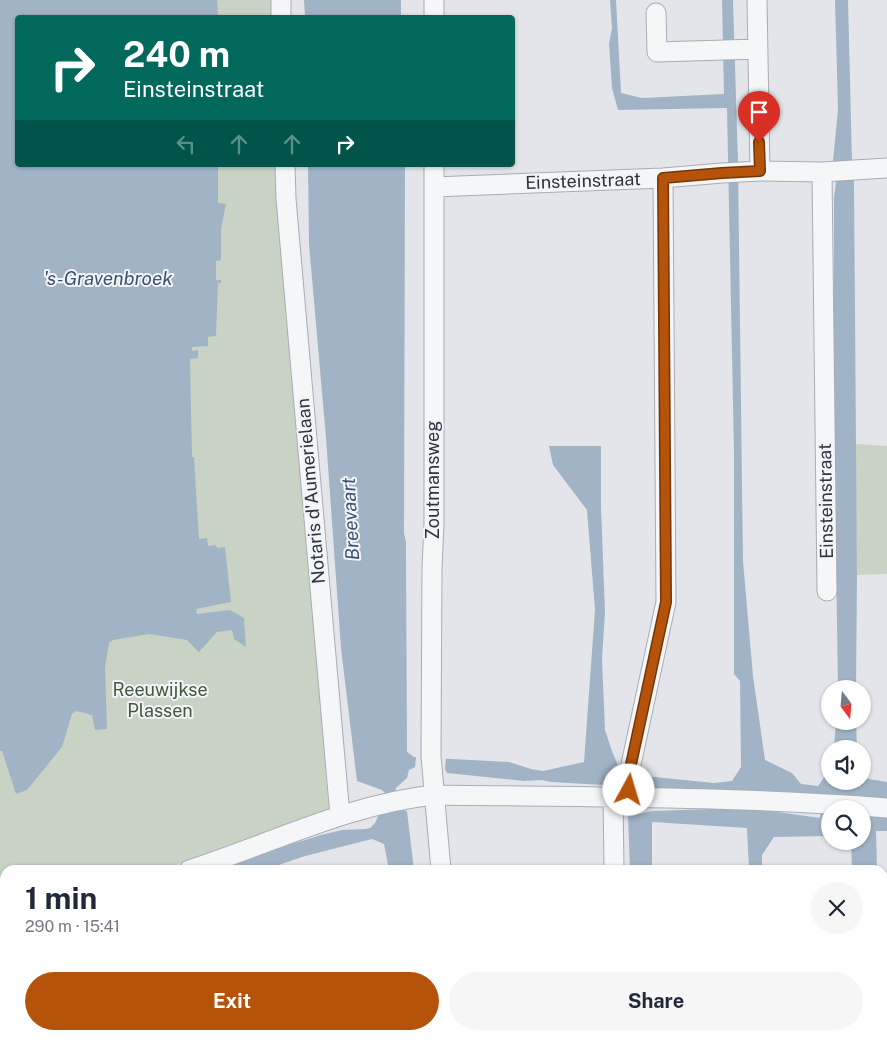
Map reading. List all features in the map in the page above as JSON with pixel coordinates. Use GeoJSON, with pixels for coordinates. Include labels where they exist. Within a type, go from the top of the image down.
{"type":"FeatureCollection","features":[{"type":"Feature","properties":{"kind":"street"},"geometry":{"type":"LineString","coordinates":[[281,0],[281,15]]}},
{"type":"Feature","properties":{"kind":"street"},"geometry":{"type":"LineString","coordinates":[[434,0],[434,15]]}},
{"type":"Feature","properties":{"kind":"street"},"geometry":{"type":"LineString","coordinates":[[753,172],[758,49],[757,0]]}},
{"type":"Feature","properties":{"kind":"street"},"geometry":{"type":"LineString","coordinates":[[656,13],[657,52],[758,49]]}},
{"type":"Feature","properties":{"kind":"street","name":"Notaris d'Aumerielaan"},"geometry":{"type":"LineString","coordinates":[[285,167],[286,208],[340,816]]}},
{"type":"Feature","properties":{"kind":"street","name":"Zoutmansweg"},"geometry":{"type":"LineString","coordinates":[[434,167],[432,763],[441,865]]}},
{"type":"Feature","properties":{"kind":"street","name":"Einsteinstraat"},"geometry":{"type":"LineString","coordinates":[[434,186],[663,178],[722,173],[887,168]]}},
{"type":"Feature","properties":{"kind":"street","name":"Einsteinstraat"},"geometry":{"type":"LineString","coordinates":[[827,171],[827,591]]}},
{"type":"Feature","properties":{"kind":"street"},"geometry":{"type":"LineString","coordinates":[[614,865],[624,795],[666,602],[663,178]]}},
{"type":"Feature","properties":{"kind":"street"},"geometry":{"type":"LineString","coordinates":[[203,865],[340,816],[375,806],[434,796],[624,795],[817,803],[887,808]]}},
{"type":"Feature","properties":{"kind":"green space","name":"Reeuwijkse Plassen"},"geometry":{"type":"Polygon","coordinates":[[[0,0],[284,0],[284,15],[15,15],[15,167],[279,167],[279,193],[329,812],[176,865],[0,865],[0,0]]]}},
{"type":"Feature","properties":{"kind":"green space"},"geometry":{"type":"Polygon","coordinates":[[[855,444],[887,446],[887,574],[857,575],[855,444]]]}},
{"type":"Feature","properties":{"kind":"water","name":"'s-Gravenbroek"},"geometry":{"type":"Polygon","coordinates":[[[0,0],[217,0],[218,15],[15,15],[15,167],[218,167],[218,203],[226,204],[221,229],[221,260],[216,261],[216,280],[221,280],[221,283],[218,283],[216,336],[208,337],[208,346],[192,347],[192,351],[198,350],[198,358],[190,359],[192,457],[194,457],[199,539],[207,538],[208,546],[225,547],[231,602],[196,609],[197,614],[230,610],[244,618],[246,647],[234,639],[232,630],[217,632],[199,652],[187,640],[149,634],[113,640],[109,643],[105,668],[107,729],[95,730],[92,715],[76,711],[72,714],[62,747],[27,790],[16,794],[2,751],[0,751],[0,0]]]}},
{"type":"Feature","properties":{"kind":"water"},"geometry":{"type":"Polygon","coordinates":[[[304,0],[401,0],[401,15],[305,15],[304,0]]]}},
{"type":"Feature","properties":{"kind":"water","name":"Breevaart"},"geometry":{"type":"Polygon","coordinates":[[[610,0],[616,0],[621,93],[642,98],[724,94],[722,0],[733,0],[738,163],[743,561],[753,676],[765,760],[792,773],[801,784],[818,786],[821,782],[821,790],[871,790],[871,779],[887,782],[887,800],[871,803],[871,800],[821,800],[821,836],[774,837],[762,855],[762,865],[749,865],[747,828],[652,822],[652,865],[630,865],[628,816],[653,811],[742,808],[820,818],[821,799],[638,791],[621,786],[542,780],[524,781],[447,773],[445,769],[415,767],[409,770],[407,778],[396,788],[395,792],[398,809],[407,811],[413,865],[388,865],[384,844],[372,839],[305,856],[279,865],[231,865],[321,835],[342,830],[370,828],[378,816],[389,811],[386,794],[382,790],[357,781],[341,648],[326,438],[309,244],[308,167],[405,167],[404,533],[406,542],[407,752],[414,757],[509,762],[543,771],[584,762],[595,610],[587,510],[553,465],[549,446],[601,446],[605,612],[602,659],[605,730],[623,777],[645,776],[714,783],[732,781],[741,767],[740,681],[734,674],[734,453],[727,108],[618,110],[612,88],[609,44],[612,28],[610,0]]]}},
{"type":"Feature","properties":{"kind":"water"},"geometry":{"type":"Polygon","coordinates":[[[835,0],[848,0],[854,181],[856,680],[838,680],[834,427],[834,198],[836,182],[833,161],[838,109],[835,0]]]}},
{"type":"Feature","properties":{"kind":"water"},"geometry":{"type":"Polygon","coordinates":[[[835,730],[856,730],[857,740],[835,740],[835,730]]]}},
{"type":"Feature","properties":{"kind":"water"},"geometry":{"type":"Polygon","coordinates":[[[871,815],[887,815],[887,831],[876,831],[877,865],[852,865],[851,850],[871,850],[871,815]]]}},
{"type":"Feature","properties":{"kind":"pier"},"geometry":{"type":"Polygon","coordinates":[[[416,757],[446,758],[445,770],[415,768],[416,757]]]}},
{"type":"Feature","properties":{"kind":"route"},"geometry":{"type":"LineString","coordinates":[[629,790],[630,769],[666,602],[663,178],[760,171],[759,142]]}}]}
